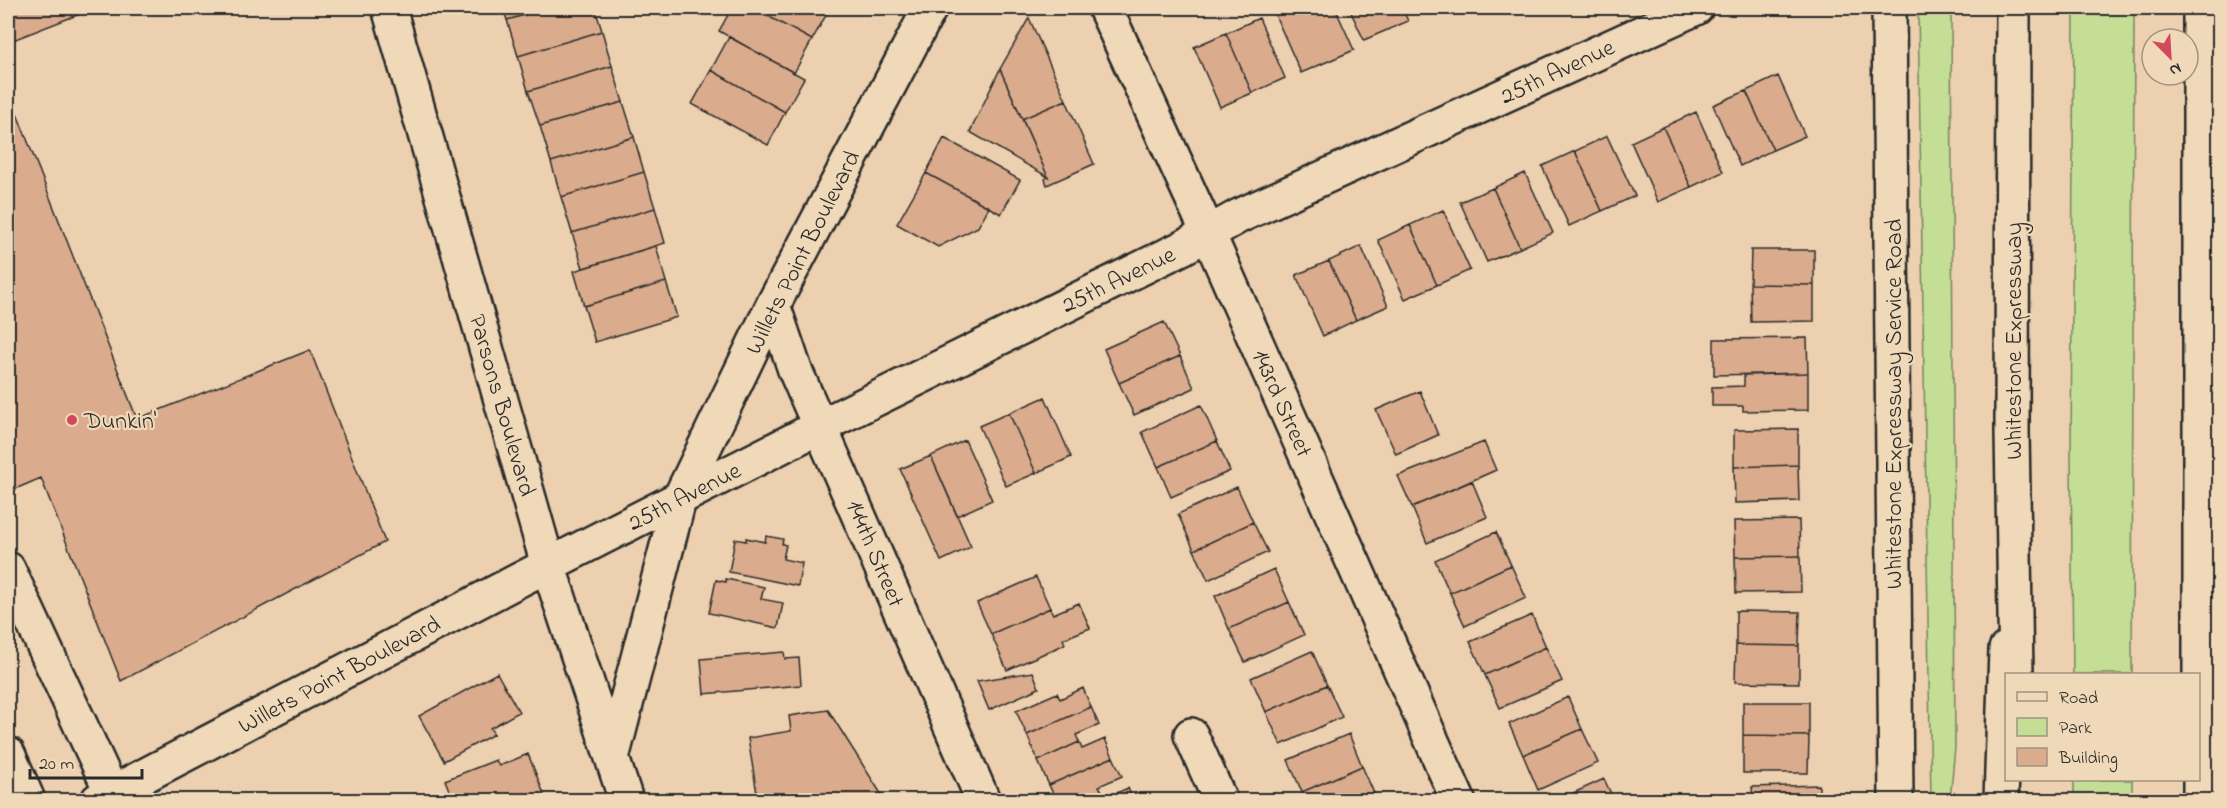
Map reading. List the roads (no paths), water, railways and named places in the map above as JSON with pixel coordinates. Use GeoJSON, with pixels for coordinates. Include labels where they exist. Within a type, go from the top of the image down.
{"type":"FeatureCollection","features":[{"type":"Feature","properties":{"kind":"main road","name":"Parsons Boulevard"},"geometry":{"type":"LineString","coordinates":[[389,8],[548,565],[626,801]]}},
{"type":"Feature","properties":{"kind":"main road","name":"Willets Point Boulevard"},"geometry":{"type":"LineString","coordinates":[[612,758],[679,500],[773,305],[930,8]]}},
{"type":"Feature","properties":{"kind":"main road","name":"143rd Street"},"geometry":{"type":"LineString","coordinates":[[1105,8],[1208,233],[1458,801]]}},
{"type":"Feature","properties":{"kind":"main road","name":"25th Avenue"},"geometry":{"type":"LineString","coordinates":[[548,565],[821,426],[1182,248],[1239,216],[1696,8]]}},
{"type":"Feature","properties":{"kind":"main road","name":"Whitestone Expressway Service Road"},"geometry":{"type":"LineString","coordinates":[[1889,8],[1896,801]]}},
{"type":"Feature","properties":{"kind":"main road","name":"Whitestone Expressway"},"geometry":{"type":"LineString","coordinates":[[2013,8],[2013,432],[2016,673]]}},
{"type":"Feature","properties":{"kind":"main road"},"geometry":{"type":"LineString","coordinates":[[2200,8],[2200,801]]}},
{"type":"Feature","properties":{"kind":"main road","name":"144th Street"},"geometry":{"type":"LineString","coordinates":[[773,305],[795,370],[983,801]]}},
{"type":"Feature","properties":{"kind":"main road"},"geometry":{"type":"LineString","coordinates":[[2200,424],[2218,801]]}},
{"type":"Feature","properties":{"kind":"main road"},"geometry":{"type":"LineString","coordinates":[[2005,673],[2013,432]]}},
{"type":"Feature","properties":{"kind":"main road","name":"Willets Point Boulevard"},"geometry":{"type":"LineString","coordinates":[[105,797],[548,565]]}},
{"type":"Feature","properties":{"kind":"main road"},"geometry":{"type":"LineString","coordinates":[[8,569],[105,797]]}},
{"type":"Feature","properties":{"kind":"main road"},"geometry":{"type":"LineString","coordinates":[[2001,801],[2005,678]]}},
{"type":"Feature","properties":{"kind":"main road"},"geometry":{"type":"LineString","coordinates":[[1191,735],[1220,801]]}},
{"type":"Feature","properties":{"kind":"main road"},"geometry":{"type":"LineString","coordinates":[[8,754],[28,801]]}},
{"type":"Feature","properties":{"kind":"main road"},"geometry":{"type":"LineString","coordinates":[[2018,781],[2018,801]]}},
{"type":"Feature","properties":{"kind":"place","name":"Dunkin'"},"geometry":{"type":"Point","coordinates":[72,420]}}]}
